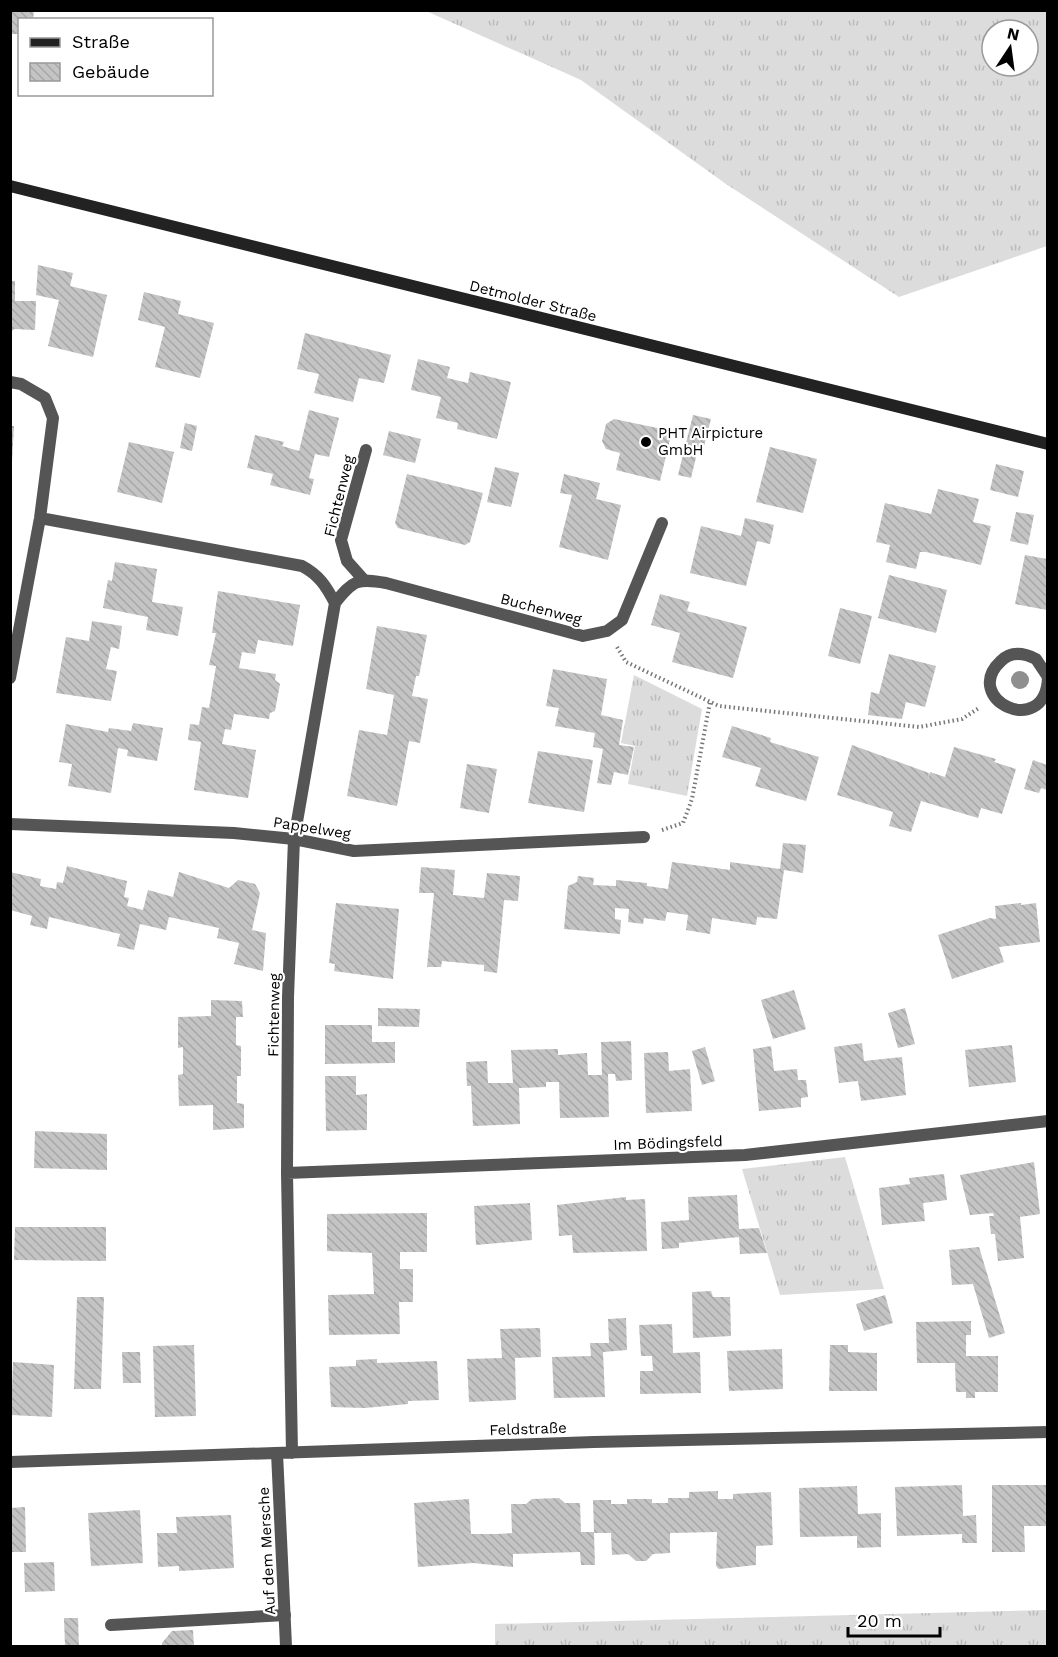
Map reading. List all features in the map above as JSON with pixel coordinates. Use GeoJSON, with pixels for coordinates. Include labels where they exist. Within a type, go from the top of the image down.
{"type":"FeatureCollection","features":[{"type":"Feature","properties":{"kind":"main road","name":"Detmolder Straße"},"geometry":{"type":"LineString","coordinates":[[10,186],[1047,444]]}},
{"type":"Feature","properties":{"kind":"street"},"geometry":{"type":"LineString","coordinates":[[10,382],[21,384],[45,398],[53,418],[39,518],[10,678]]}},
{"type":"Feature","properties":{"kind":"street","name":"Fichtenweg"},"geometry":{"type":"LineString","coordinates":[[292,1453],[287,1173],[288,997],[294,839],[335,603],[348,586],[363,579],[347,561],[341,540],[366,450]]}},
{"type":"Feature","properties":{"kind":"street"},"geometry":{"type":"LineString","coordinates":[[39,518],[302,566],[315,573],[326,585],[335,603]]}},
{"type":"Feature","properties":{"kind":"street"},"geometry":{"type":"LineString","coordinates":[[607,631],[622,620],[663,523]]}},
{"type":"Feature","properties":{"kind":"street","name":"Buchenweg"},"geometry":{"type":"LineString","coordinates":[[363,579],[386,583],[584,636],[607,631]]}},
{"type":"Feature","properties":{"kind":"street"},"geometry":{"type":"LineString","coordinates":[[1014,654],[1042,660],[1047,678],[1047,689],[1034,706],[1023,710],[1012,710],[1002,705],[994,697],[990,687],[991,675],[1004,657],[1014,654]]}},
{"type":"Feature","properties":{"kind":"street","name":"Pappelweg"},"geometry":{"type":"LineString","coordinates":[[10,824],[234,833],[294,839],[354,851],[644,837]]}},
{"type":"Feature","properties":{"kind":"street","name":"Im Bödingsfeld"},"geometry":{"type":"LineString","coordinates":[[287,1173],[744,1155],[1047,1121]]}},
{"type":"Feature","properties":{"kind":"street","name":"Feldstraße"},"geometry":{"type":"LineString","coordinates":[[10,1462],[594,1442],[1047,1432]]}},
{"type":"Feature","properties":{"kind":"street","name":"Auf dem Mersche"},"geometry":{"type":"LineString","coordinates":[[277,1453],[286,1647]]}},
{"type":"Feature","properties":{"kind":"street"},"geometry":{"type":"LineString","coordinates":[[111,1625],[285,1615]]}},
{"type":"Feature","properties":{"kind":"path"},"geometry":{"type":"LineString","coordinates":[[607,631],[626,662],[719,706],[919,727],[962,719],[994,697]]}},
{"type":"Feature","properties":{"kind":"path"},"geometry":{"type":"LineString","coordinates":[[644,837],[683,823],[692,799],[710,702]]}},
{"type":"Feature","properties":{"kind":"green space"},"geometry":{"type":"Polygon","coordinates":[[[426,11],[1047,11],[1047,246],[899,297],[726,184],[581,80],[426,11]]]}},
{"type":"Feature","properties":{"kind":"green space"},"geometry":{"type":"Polygon","coordinates":[[[634,675],[702,709],[687,796],[628,784],[635,746],[621,743],[634,675]]]}},
{"type":"Feature","properties":{"kind":"green space"},"geometry":{"type":"Polygon","coordinates":[[[845,1157],[884,1289],[780,1295],[742,1169],[845,1157]]]}},
{"type":"Feature","properties":{"kind":"green space"},"geometry":{"type":"Polygon","coordinates":[[[1047,1610],[1047,1646],[495,1646],[495,1624],[1047,1610]]]}},
{"type":"Feature","properties":{"kind":"building"},"geometry":{"type":"Polygon","coordinates":[[[10,10],[34,10],[33,18],[18,18],[18,34],[10,34],[10,10]]]}},
{"type":"Feature","properties":{"kind":"building"},"geometry":{"type":"Polygon","coordinates":[[[38,265],[73,273],[70,286],[107,295],[93,357],[48,346],[59,300],[36,295],[38,265]]]}},
{"type":"Feature","properties":{"kind":"building"},"geometry":{"type":"Polygon","coordinates":[[[10,281],[15,281],[15,301],[36,301],[35,330],[14,329],[12,331],[10,281]]]}},
{"type":"Feature","properties":{"kind":"building"},"geometry":{"type":"Polygon","coordinates":[[[144,292],[181,301],[178,314],[214,323],[200,378],[155,367],[165,327],[138,320],[144,292]]]}},
{"type":"Feature","properties":{"kind":"building"},"geometry":{"type":"Polygon","coordinates":[[[305,333],[391,355],[384,383],[359,378],[353,402],[314,393],[319,374],[297,369],[305,333]]]}},
{"type":"Feature","properties":{"kind":"building"},"geometry":{"type":"Polygon","coordinates":[[[418,359],[450,367],[447,378],[468,383],[470,372],[511,382],[497,439],[457,429],[458,423],[436,418],[441,397],[411,390],[418,359]]]}},
{"type":"Feature","properties":{"kind":"building"},"geometry":{"type":"Polygon","coordinates":[[[309,410],[339,418],[329,457],[315,454],[309,478],[314,479],[310,495],[270,485],[273,474],[247,468],[255,435],[284,442],[282,446],[299,451],[309,410]]]}},
{"type":"Feature","properties":{"kind":"building"},"geometry":{"type":"Polygon","coordinates":[[[693,415],[711,419],[704,446],[699,445],[691,478],[678,475],[693,415]]]}},
{"type":"Feature","properties":{"kind":"building","name":"PHT Airpicture GmbH"},"geometry":{"type":"Polygon","coordinates":[[[614,419],[672,431],[660,481],[616,470],[620,453],[606,449],[602,441],[606,424],[614,419]]]}},
{"type":"Feature","properties":{"kind":"building"},"geometry":{"type":"Polygon","coordinates":[[[185,423],[197,426],[192,451],[180,448],[185,423]]]}},
{"type":"Feature","properties":{"kind":"building"},"geometry":{"type":"Polygon","coordinates":[[[10,426],[14,426],[12,462],[10,462],[10,426]]]}},
{"type":"Feature","properties":{"kind":"building"},"geometry":{"type":"Polygon","coordinates":[[[389,431],[421,439],[415,463],[383,455],[389,431]]]}},
{"type":"Feature","properties":{"kind":"building"},"geometry":{"type":"Polygon","coordinates":[[[129,442],[174,452],[162,503],[117,492],[129,442]]]}},
{"type":"Feature","properties":{"kind":"building"},"geometry":{"type":"Polygon","coordinates":[[[770,447],[817,459],[803,513],[756,502],[770,447]]]}},
{"type":"Feature","properties":{"kind":"building"},"geometry":{"type":"Polygon","coordinates":[[[996,464],[1024,471],[1018,497],[990,490],[996,464]]]}},
{"type":"Feature","properties":{"kind":"building"},"geometry":{"type":"Polygon","coordinates":[[[495,467],[519,473],[511,507],[487,502],[495,467]]]}},
{"type":"Feature","properties":{"kind":"building"},"geometry":{"type":"Polygon","coordinates":[[[407,474],[483,493],[470,542],[465,545],[398,528],[395,523],[407,474]]]}},
{"type":"Feature","properties":{"kind":"building"},"geometry":{"type":"Polygon","coordinates":[[[564,474],[600,483],[596,499],[621,505],[608,560],[559,547],[572,495],[560,493],[564,474]]]}},
{"type":"Feature","properties":{"kind":"building"},"geometry":{"type":"Polygon","coordinates":[[[938,489],[979,499],[973,522],[991,526],[981,565],[926,552],[920,552],[916,569],[886,562],[890,545],[876,542],[885,503],[931,514],[938,489]]]}},
{"type":"Feature","properties":{"kind":"building"},"geometry":{"type":"Polygon","coordinates":[[[1016,512],[1034,515],[1028,545],[1010,541],[1016,512]]]}},
{"type":"Feature","properties":{"kind":"building"},"geometry":{"type":"Polygon","coordinates":[[[745,518],[774,525],[770,544],[757,541],[746,586],[690,573],[701,526],[741,536],[745,518]]]}},
{"type":"Feature","properties":{"kind":"building"},"geometry":{"type":"Polygon","coordinates":[[[1025,555],[1047,559],[1047,610],[1015,604],[1025,555]]]}},
{"type":"Feature","properties":{"kind":"building"},"geometry":{"type":"Polygon","coordinates":[[[115,562],[157,569],[152,602],[183,607],[178,636],[146,630],[148,617],[103,608],[108,580],[112,581],[115,562]]]}},
{"type":"Feature","properties":{"kind":"building"},"geometry":{"type":"Polygon","coordinates":[[[889,575],[947,590],[936,633],[878,618],[889,575]]]}},
{"type":"Feature","properties":{"kind":"building"},"geometry":{"type":"Polygon","coordinates":[[[218,591],[300,605],[293,646],[258,640],[255,654],[242,652],[239,668],[276,674],[275,680],[280,684],[275,711],[270,713],[269,719],[234,714],[231,730],[225,729],[222,744],[256,750],[248,798],[194,790],[201,742],[188,740],[190,724],[199,725],[202,707],[209,708],[216,666],[209,665],[216,633],[212,633],[218,591]]]}},
{"type":"Feature","properties":{"kind":"building"},"geometry":{"type":"Polygon","coordinates":[[[660,594],[690,602],[687,611],[747,627],[733,678],[672,662],[680,633],[651,625],[660,594]]]}},
{"type":"Feature","properties":{"kind":"building"},"geometry":{"type":"Polygon","coordinates":[[[840,608],[872,616],[860,664],[828,656],[840,608]]]}},
{"type":"Feature","properties":{"kind":"building"},"geometry":{"type":"Polygon","coordinates":[[[92,621],[122,626],[119,649],[111,647],[106,669],[117,671],[111,701],[56,693],[66,637],[89,641],[92,621]]]}},
{"type":"Feature","properties":{"kind":"building"},"geometry":{"type":"Polygon","coordinates":[[[377,626],[427,635],[419,676],[416,676],[412,696],[428,699],[420,743],[409,741],[397,806],[347,796],[359,730],[387,735],[394,695],[366,689],[377,626]]]}},
{"type":"Feature","properties":{"kind":"building"},"geometry":{"type":"Polygon","coordinates":[[[889,654],[936,666],[925,707],[906,702],[902,719],[868,715],[871,692],[879,694],[889,654]]]}},
{"type":"Feature","properties":{"kind":"building"},"geometry":{"type":"Polygon","coordinates":[[[553,669],[607,679],[601,715],[623,720],[619,745],[634,747],[628,775],[614,772],[611,785],[597,783],[603,749],[593,747],[595,733],[555,726],[559,708],[546,706],[553,669]]]}},
{"type":"Feature","properties":{"kind":"building"},"geometry":{"type":"Polygon","coordinates":[[[133,723],[163,728],[157,761],[127,756],[128,750],[118,748],[111,793],[68,786],[72,764],[59,762],[66,724],[108,732],[109,728],[131,731],[133,723]]]}},
{"type":"Feature","properties":{"kind":"building"},"geometry":{"type":"Polygon","coordinates":[[[732,726],[771,738],[770,742],[819,757],[806,801],[755,786],[761,768],[722,757],[732,726]]]}},
{"type":"Feature","properties":{"kind":"building"},"geometry":{"type":"Polygon","coordinates":[[[852,745],[929,773],[928,779],[930,772],[945,777],[954,747],[996,759],[994,762],[1016,769],[1002,814],[981,808],[978,818],[921,801],[911,832],[889,826],[893,812],[837,795],[852,745]]]}},
{"type":"Feature","properties":{"kind":"building"},"geometry":{"type":"Polygon","coordinates":[[[538,751],[593,760],[584,812],[528,803],[538,751]]]}},
{"type":"Feature","properties":{"kind":"building"},"geometry":{"type":"Polygon","coordinates":[[[1033,760],[1047,765],[1047,790],[1041,788],[1039,793],[1024,789],[1033,760]]]}},
{"type":"Feature","properties":{"kind":"building"},"geometry":{"type":"Polygon","coordinates":[[[467,764],[497,769],[489,813],[460,808],[467,764]]]}},
{"type":"Feature","properties":{"kind":"building"},"geometry":{"type":"Polygon","coordinates":[[[783,843],[806,845],[803,873],[784,870],[777,919],[757,917],[756,925],[712,918],[710,934],[686,930],[688,915],[667,912],[665,921],[644,918],[643,924],[628,922],[629,909],[615,908],[615,919],[621,920],[620,934],[564,929],[568,886],[577,882],[578,876],[594,878],[593,885],[616,886],[616,880],[647,883],[647,886],[668,889],[672,862],[730,870],[730,862],[780,869],[783,843]]]}},
{"type":"Feature","properties":{"kind":"building"},"geometry":{"type":"Polygon","coordinates":[[[67,866],[127,881],[124,897],[129,898],[127,906],[143,910],[148,890],[173,897],[179,872],[229,888],[238,880],[255,884],[260,893],[252,930],[266,933],[263,971],[234,964],[239,943],[217,938],[219,928],[169,917],[166,930],[140,924],[134,950],[117,946],[120,934],[49,917],[47,929],[30,925],[32,916],[10,910],[10,872],[41,879],[40,886],[56,889],[57,882],[63,883],[67,866]]]}},
{"type":"Feature","properties":{"kind":"building"},"geometry":{"type":"Polygon","coordinates":[[[421,867],[455,870],[453,895],[484,898],[487,873],[520,876],[518,901],[504,900],[497,973],[484,971],[484,965],[442,961],[441,967],[427,967],[434,893],[419,893],[421,867]]]}},
{"type":"Feature","properties":{"kind":"building"},"geometry":{"type":"Polygon","coordinates":[[[336,903],[399,909],[393,979],[334,971],[335,964],[329,963],[336,903]]]}},
{"type":"Feature","properties":{"kind":"building"},"geometry":{"type":"Polygon","coordinates":[[[1021,903],[1021,905],[1036,903],[1040,942],[999,947],[1004,962],[952,979],[938,935],[990,918],[996,919],[995,906],[1021,903]]]}},
{"type":"Feature","properties":{"kind":"building"},"geometry":{"type":"Polygon","coordinates":[[[794,990],[806,1029],[773,1039],[761,1000],[794,990]]]}},
{"type":"Feature","properties":{"kind":"building"},"geometry":{"type":"Polygon","coordinates":[[[211,1000],[242,1001],[243,1017],[236,1017],[236,1045],[241,1046],[241,1076],[237,1076],[237,1103],[244,1104],[244,1128],[213,1130],[213,1105],[179,1106],[178,1075],[183,1074],[183,1047],[178,1048],[178,1017],[211,1016],[211,1000]]]}},
{"type":"Feature","properties":{"kind":"building"},"geometry":{"type":"Polygon","coordinates":[[[378,1008],[420,1009],[419,1027],[378,1026],[378,1008]]]}},
{"type":"Feature","properties":{"kind":"building"},"geometry":{"type":"Polygon","coordinates":[[[905,1008],[915,1044],[898,1048],[888,1013],[905,1008]]]}},
{"type":"Feature","properties":{"kind":"building"},"geometry":{"type":"Polygon","coordinates":[[[325,1025],[372,1025],[372,1042],[395,1042],[395,1063],[325,1064],[325,1025]]]}},
{"type":"Feature","properties":{"kind":"building"},"geometry":{"type":"Polygon","coordinates":[[[631,1041],[632,1080],[616,1081],[615,1074],[608,1074],[609,1117],[560,1118],[559,1082],[546,1082],[546,1087],[519,1088],[520,1124],[473,1126],[471,1086],[467,1086],[466,1062],[487,1061],[488,1083],[513,1083],[511,1050],[558,1049],[558,1055],[587,1053],[588,1075],[602,1075],[601,1042],[631,1041]]]}},
{"type":"Feature","properties":{"kind":"building"},"geometry":{"type":"Polygon","coordinates":[[[862,1043],[864,1061],[902,1057],[906,1095],[861,1101],[858,1081],[839,1083],[834,1047],[862,1043]]]}},
{"type":"Feature","properties":{"kind":"building"},"geometry":{"type":"Polygon","coordinates":[[[1012,1045],[1016,1082],[969,1087],[965,1050],[1012,1045]]]}},
{"type":"Feature","properties":{"kind":"building"},"geometry":{"type":"Polygon","coordinates":[[[771,1046],[774,1071],[797,1069],[798,1080],[806,1080],[808,1097],[801,1098],[801,1107],[759,1111],[753,1049],[771,1046]]]}},
{"type":"Feature","properties":{"kind":"building"},"geometry":{"type":"Polygon","coordinates":[[[705,1047],[715,1081],[702,1085],[692,1051],[705,1047]]]}},
{"type":"Feature","properties":{"kind":"building"},"geometry":{"type":"Polygon","coordinates":[[[668,1052],[669,1071],[690,1069],[692,1111],[646,1113],[644,1053],[668,1052]]]}},
{"type":"Feature","properties":{"kind":"building"},"geometry":{"type":"Polygon","coordinates":[[[325,1076],[356,1076],[356,1095],[367,1094],[367,1130],[326,1131],[325,1076]]]}},
{"type":"Feature","properties":{"kind":"building"},"geometry":{"type":"Polygon","coordinates":[[[35,1131],[107,1134],[107,1170],[34,1168],[35,1131]]]}},
{"type":"Feature","properties":{"kind":"building"},"geometry":{"type":"Polygon","coordinates":[[[1034,1162],[1040,1214],[1020,1217],[1024,1258],[998,1261],[995,1234],[991,1234],[989,1216],[994,1216],[993,1213],[970,1215],[960,1175],[1034,1162]]]}},
{"type":"Feature","properties":{"kind":"building"},"geometry":{"type":"Polygon","coordinates":[[[944,1174],[947,1200],[923,1203],[925,1221],[882,1225],[879,1188],[910,1184],[909,1178],[944,1174]]]}},
{"type":"Feature","properties":{"kind":"building"},"geometry":{"type":"Polygon","coordinates":[[[737,1195],[739,1229],[759,1228],[767,1253],[740,1254],[739,1237],[679,1243],[679,1248],[662,1249],[661,1222],[689,1220],[688,1197],[737,1195]]]}},
{"type":"Feature","properties":{"kind":"building"},"geometry":{"type":"Polygon","coordinates":[[[626,1197],[626,1200],[645,1199],[647,1251],[573,1253],[572,1235],[559,1236],[557,1205],[626,1197]]]}},
{"type":"Feature","properties":{"kind":"building"},"geometry":{"type":"Polygon","coordinates":[[[530,1203],[532,1240],[476,1245],[474,1206],[530,1203]]]}},
{"type":"Feature","properties":{"kind":"building"},"geometry":{"type":"Polygon","coordinates":[[[427,1213],[427,1252],[400,1252],[400,1269],[413,1269],[413,1302],[399,1302],[400,1334],[329,1335],[328,1295],[374,1294],[372,1253],[327,1251],[327,1214],[427,1213]]]}},
{"type":"Feature","properties":{"kind":"building"},"geometry":{"type":"Polygon","coordinates":[[[15,1227],[106,1227],[106,1261],[14,1260],[15,1227]]]}},
{"type":"Feature","properties":{"kind":"building"},"geometry":{"type":"Polygon","coordinates":[[[979,1247],[1005,1333],[989,1338],[973,1284],[952,1285],[949,1250],[979,1247]]]}},
{"type":"Feature","properties":{"kind":"building"},"geometry":{"type":"Polygon","coordinates":[[[711,1291],[713,1297],[730,1297],[731,1336],[693,1338],[692,1292],[711,1291]]]}},
{"type":"Feature","properties":{"kind":"building"},"geometry":{"type":"Polygon","coordinates":[[[885,1295],[893,1323],[864,1331],[856,1304],[885,1295]]]}},
{"type":"Feature","properties":{"kind":"building"},"geometry":{"type":"Polygon","coordinates":[[[77,1297],[104,1297],[101,1389],[74,1389],[77,1297]]]}},
{"type":"Feature","properties":{"kind":"building"},"geometry":{"type":"Polygon","coordinates":[[[626,1318],[627,1350],[603,1352],[605,1397],[554,1398],[552,1357],[591,1356],[590,1343],[609,1343],[608,1319],[626,1318]]]}},
{"type":"Feature","properties":{"kind":"building"},"geometry":{"type":"Polygon","coordinates":[[[971,1321],[971,1335],[966,1335],[966,1356],[998,1356],[998,1392],[975,1392],[975,1398],[966,1398],[966,1392],[956,1392],[955,1363],[917,1363],[916,1322],[971,1321]]]}},
{"type":"Feature","properties":{"kind":"building"},"geometry":{"type":"Polygon","coordinates":[[[672,1324],[673,1353],[700,1352],[701,1393],[640,1394],[640,1371],[653,1371],[652,1356],[641,1356],[639,1325],[672,1324]]]}},
{"type":"Feature","properties":{"kind":"building"},"geometry":{"type":"Polygon","coordinates":[[[540,1328],[541,1357],[515,1358],[516,1400],[469,1402],[467,1359],[502,1358],[500,1329],[540,1328]]]}},
{"type":"Feature","properties":{"kind":"building"},"geometry":{"type":"Polygon","coordinates":[[[194,1345],[196,1416],[155,1417],[153,1346],[194,1345]]]}},
{"type":"Feature","properties":{"kind":"building"},"geometry":{"type":"Polygon","coordinates":[[[830,1345],[848,1345],[848,1352],[877,1353],[877,1391],[829,1391],[830,1345]]]}},
{"type":"Feature","properties":{"kind":"building"},"geometry":{"type":"Polygon","coordinates":[[[782,1349],[783,1389],[729,1391],[727,1351],[782,1349]]]}},
{"type":"Feature","properties":{"kind":"building"},"geometry":{"type":"Polygon","coordinates":[[[122,1352],[140,1352],[141,1383],[123,1383],[122,1352]]]}},
{"type":"Feature","properties":{"kind":"building"},"geometry":{"type":"Polygon","coordinates":[[[377,1359],[377,1363],[437,1361],[439,1400],[408,1401],[408,1404],[365,1408],[331,1407],[329,1367],[356,1366],[356,1360],[377,1359]]]}},
{"type":"Feature","properties":{"kind":"building"},"geometry":{"type":"Polygon","coordinates":[[[13,1362],[54,1365],[52,1417],[11,1415],[13,1362]]]}},
{"type":"Feature","properties":{"kind":"building"},"geometry":{"type":"Polygon","coordinates":[[[962,1485],[963,1516],[976,1515],[977,1543],[962,1543],[962,1534],[897,1536],[895,1487],[962,1485]]]}},
{"type":"Feature","properties":{"kind":"building"},"geometry":{"type":"Polygon","coordinates":[[[992,1485],[1047,1485],[1047,1526],[1024,1526],[1025,1552],[992,1552],[992,1485]]]}},
{"type":"Feature","properties":{"kind":"building"},"geometry":{"type":"Polygon","coordinates":[[[857,1486],[858,1514],[881,1513],[881,1547],[857,1548],[857,1536],[800,1537],[799,1488],[857,1486]]]}},
{"type":"Feature","properties":{"kind":"building"},"geometry":{"type":"Polygon","coordinates":[[[718,1491],[718,1499],[733,1499],[733,1494],[771,1492],[773,1545],[756,1546],[756,1565],[719,1569],[716,1566],[717,1532],[670,1533],[670,1553],[653,1554],[646,1561],[636,1561],[628,1554],[612,1555],[611,1533],[594,1533],[595,1565],[581,1565],[580,1552],[513,1554],[513,1567],[473,1563],[418,1567],[414,1503],[469,1499],[471,1534],[497,1534],[512,1533],[511,1504],[526,1504],[532,1499],[559,1498],[565,1503],[580,1503],[581,1532],[594,1532],[593,1500],[611,1500],[611,1504],[627,1504],[627,1499],[652,1499],[652,1503],[668,1503],[668,1498],[689,1498],[689,1492],[718,1491]]]}},
{"type":"Feature","properties":{"kind":"building"},"geometry":{"type":"Polygon","coordinates":[[[25,1507],[26,1552],[10,1552],[10,1508],[25,1507]]]}},
{"type":"Feature","properties":{"kind":"building"},"geometry":{"type":"Polygon","coordinates":[[[140,1510],[143,1563],[91,1566],[88,1513],[140,1510]]]}},
{"type":"Feature","properties":{"kind":"building"},"geometry":{"type":"Polygon","coordinates":[[[231,1515],[234,1568],[179,1571],[179,1566],[158,1567],[157,1533],[177,1533],[176,1517],[231,1515]]]}},
{"type":"Feature","properties":{"kind":"building"},"geometry":{"type":"Polygon","coordinates":[[[54,1562],[55,1591],[25,1592],[24,1563],[54,1562]]]}},
{"type":"Feature","properties":{"kind":"building"},"geometry":{"type":"Polygon","coordinates":[[[64,1618],[78,1618],[79,1646],[65,1646],[64,1618]]]}},
{"type":"Feature","properties":{"kind":"building"},"geometry":{"type":"Polygon","coordinates":[[[193,1630],[194,1646],[162,1646],[172,1631],[193,1630]]]}},
{"type":"Feature","properties":{"kind":"place","name":"PHT Airpicture GmbH"},"geometry":{"type":"Point","coordinates":[646,442]}}]}
